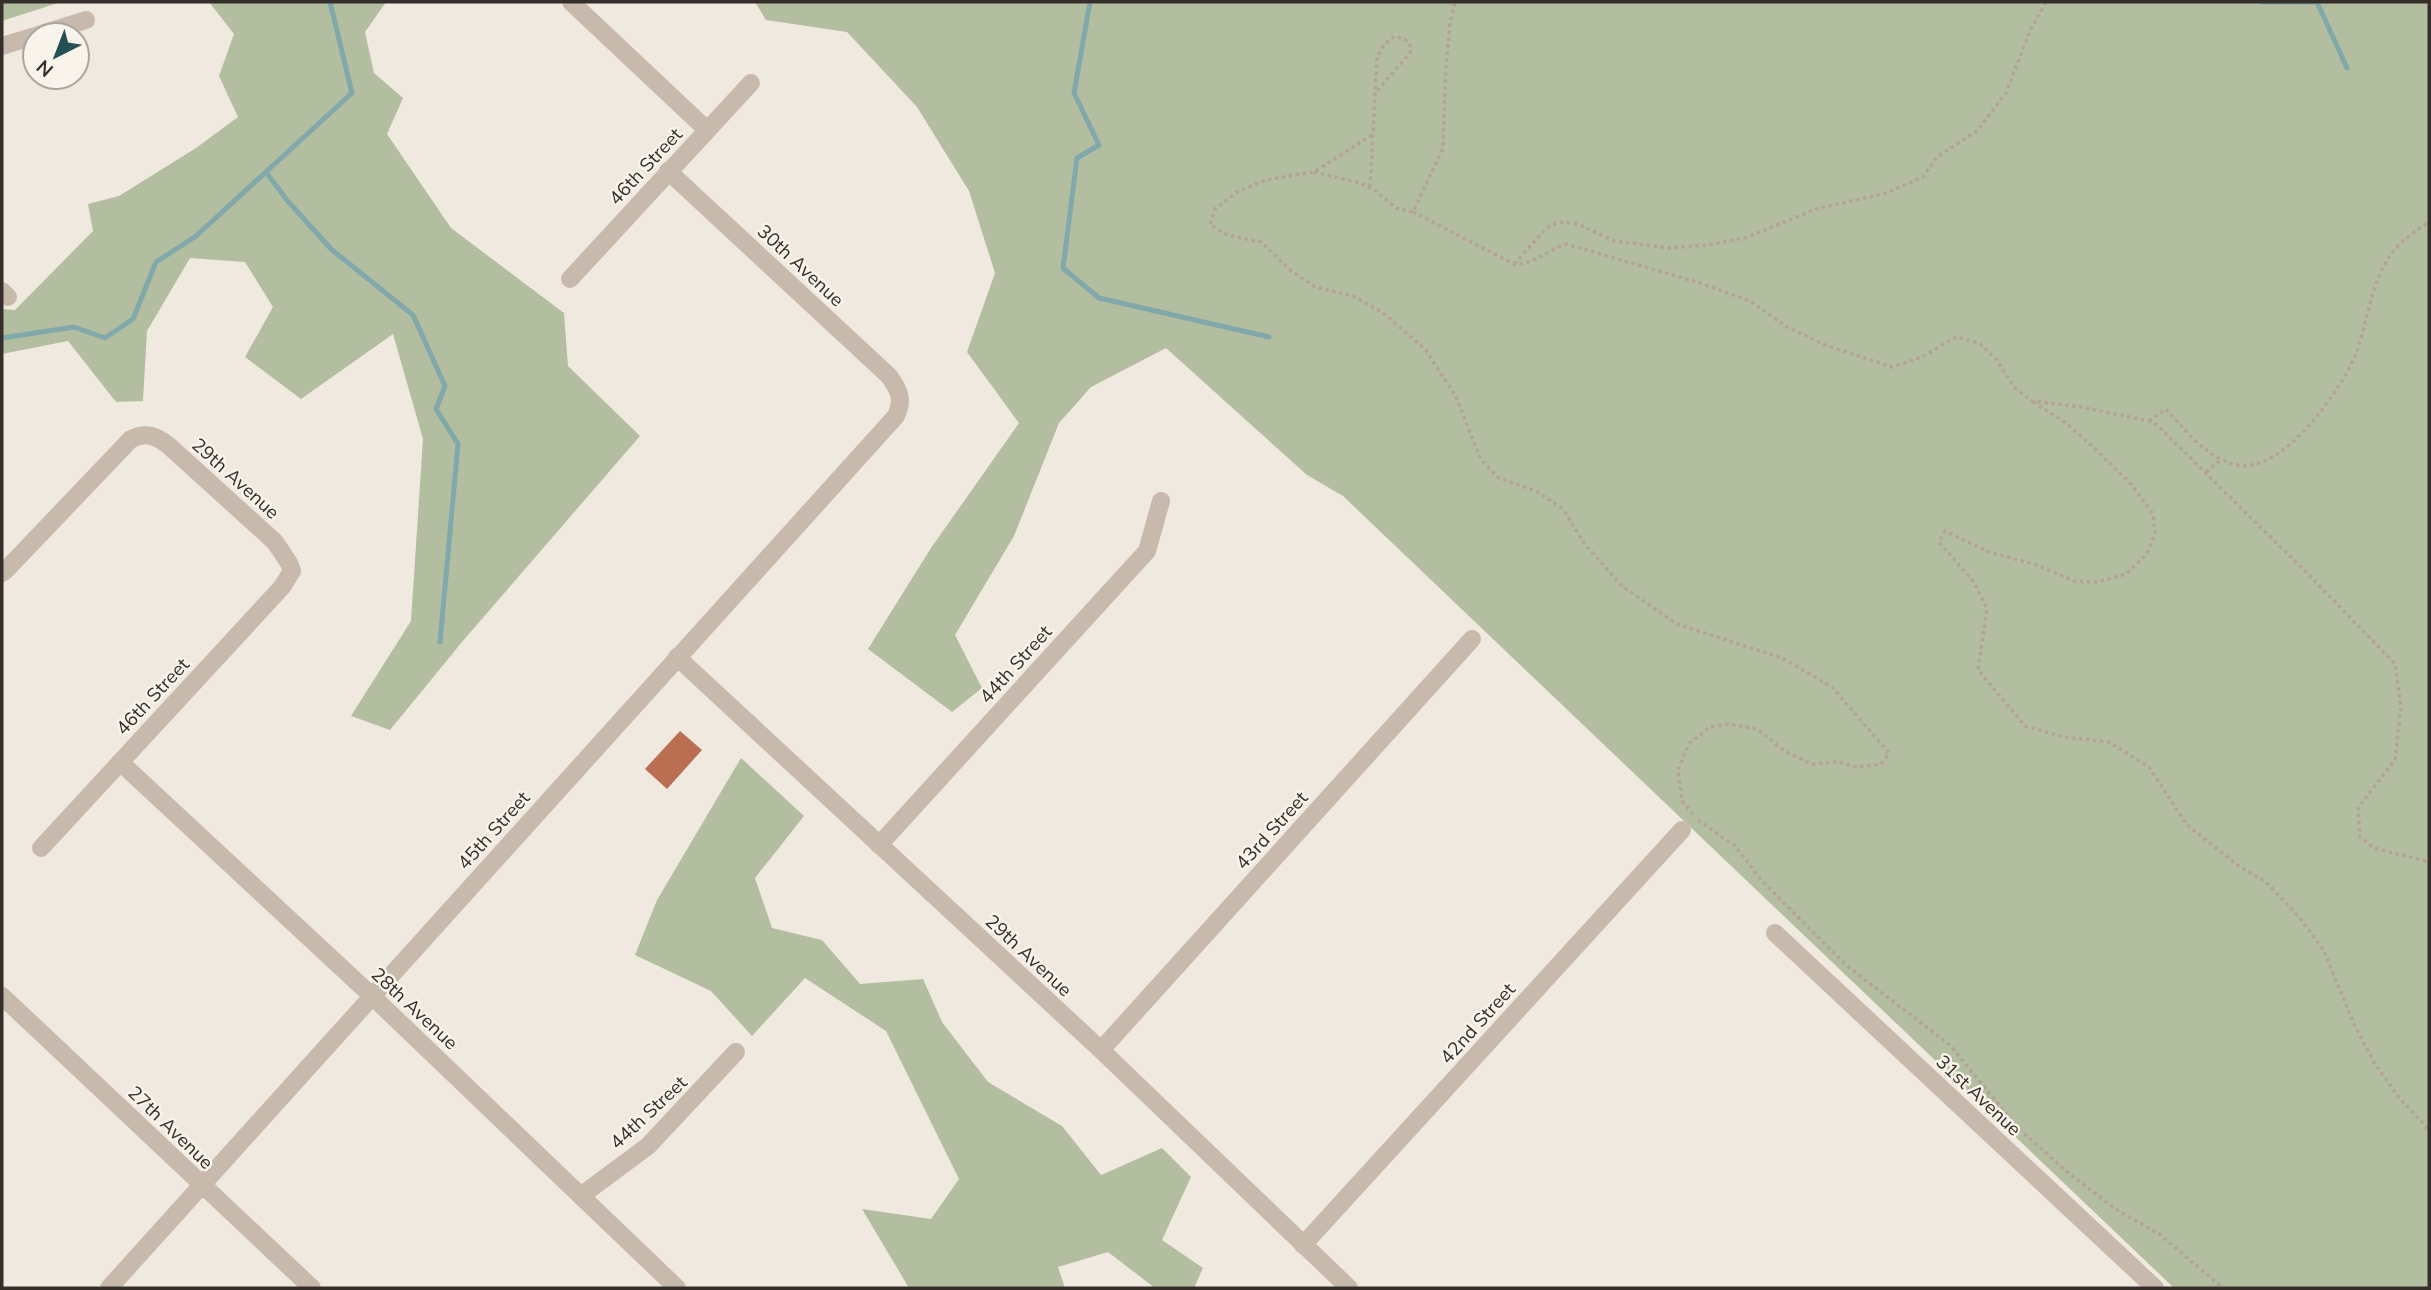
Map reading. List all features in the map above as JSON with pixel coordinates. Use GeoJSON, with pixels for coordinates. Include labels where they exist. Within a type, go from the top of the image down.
{"type":"FeatureCollection","features":[{"type":"Feature","properties":{"kind":"street"},"geometry":{"type":"LineString","coordinates":[[572,2],[707,130]]}},
{"type":"Feature","properties":{"kind":"street"},"geometry":{"type":"LineString","coordinates":[[2,46],[21,40]]}},
{"type":"Feature","properties":{"kind":"street","name":"46th Street"},"geometry":{"type":"LineString","coordinates":[[570,279],[751,83]]}},
{"type":"Feature","properties":{"kind":"street","name":"30th Avenue"},"geometry":{"type":"LineString","coordinates":[[668,171],[889,376],[900,396]]}},
{"type":"Feature","properties":{"kind":"street","name":"45th Street"},"geometry":{"type":"LineString","coordinates":[[109,1288],[885,430],[901,405],[900,396]]}},
{"type":"Feature","properties":{"kind":"street","name":"29th Avenue"},"geometry":{"type":"LineString","coordinates":[[2,573],[131,439],[139,435],[157,437],[168,445],[275,542],[292,571]]}},
{"type":"Feature","properties":{"kind":"street","name":"44th Street"},"geometry":{"type":"LineString","coordinates":[[878,845],[1147,551],[1161,501]]}},
{"type":"Feature","properties":{"kind":"street","name":"46th Street"},"geometry":{"type":"LineString","coordinates":[[41,848],[282,587],[292,571]]}},
{"type":"Feature","properties":{"kind":"street","name":"43rd Street"},"geometry":{"type":"LineString","coordinates":[[1101,1050],[1472,639]]}},
{"type":"Feature","properties":{"kind":"street","name":"29th Avenue"},"geometry":{"type":"LineString","coordinates":[[677,657],[1101,1050],[1349,1288]]}},
{"type":"Feature","properties":{"kind":"street","name":"28th Avenue"},"geometry":{"type":"LineString","coordinates":[[120,762],[372,996],[677,1288]]}},
{"type":"Feature","properties":{"kind":"street","name":"42nd Street"},"geometry":{"type":"LineString","coordinates":[[1303,1245],[1682,830]]}},
{"type":"Feature","properties":{"kind":"street","name":"31st Avenue"},"geometry":{"type":"LineString","coordinates":[[1775,933],[2155,1288]]}},
{"type":"Feature","properties":{"kind":"street","name":"27th Avenue"},"geometry":{"type":"LineString","coordinates":[[2,996],[312,1288]]}},
{"type":"Feature","properties":{"kind":"street","name":"44th Street"},"geometry":{"type":"LineString","coordinates":[[582,1195],[648,1146],[736,1052]]}},
{"type":"Feature","properties":{"kind":"path"},"geometry":{"type":"LineString","coordinates":[[1413,212],[1443,148],[1446,68],[1450,23],[1455,2]]}},
{"type":"Feature","properties":{"kind":"path"},"geometry":{"type":"LineString","coordinates":[[1514,264],[1551,225],[1563,222],[1578,224],[1614,241],[1670,248],[1709,245],[1748,237],[1816,209],[1886,193],[1923,177],[1937,157],[1977,131],[2006,93],[2030,31],[2046,2]]}},
{"type":"Feature","properties":{"kind":"path"},"geometry":{"type":"LineString","coordinates":[[1370,188],[1377,57],[1390,38],[1401,37],[1411,47],[1410,54],[1377,91]]}},
{"type":"Feature","properties":{"kind":"path"},"geometry":{"type":"LineString","coordinates":[[1314,172],[1372,135]]}},
{"type":"Feature","properties":{"kind":"path"},"geometry":{"type":"LineString","coordinates":[[2223,1288],[2159,1234],[2116,1210],[2066,1171],[2016,1126],[1951,1045],[1847,965],[1763,882],[1735,846],[1702,824],[1682,801],[1678,770],[1689,744],[1710,727],[1728,723],[1757,729],[1786,752],[1812,764],[1837,762],[1857,767],[1881,764],[1889,753],[1832,687],[1782,658],[1677,624],[1622,586],[1584,543],[1563,509],[1536,491],[1499,478],[1481,460],[1455,395],[1425,349],[1373,307],[1353,296],[1315,287],[1290,270],[1261,242],[1227,235],[1210,225],[1215,209],[1237,192],[1266,180],[1314,172],[1361,183],[1396,208],[1413,212],[1514,264],[1524,265],[1566,244],[1700,283],[1750,301],[1787,327],[1825,345],[1892,367],[1923,357],[1956,337],[1979,343],[1996,359],[2015,388],[2062,420],[2131,484],[2152,514],[2155,533],[2147,554],[2126,574],[2098,582],[2074,580],[2037,565],[2007,558],[1945,531],[1939,542],[1974,582],[1987,609],[1978,670],[2025,726],[2064,737],[2109,743],[2149,767],[2187,825],[2240,867],[2266,882],[2300,918],[2324,951],[2354,1024],[2374,1062],[2429,1130]]}},
{"type":"Feature","properties":{"kind":"path"},"geometry":{"type":"LineString","coordinates":[[2149,421],[2166,409],[2200,445],[2221,460],[2239,466],[2272,457],[2293,442],[2323,411],[2357,350],[2372,292],[2390,255],[2429,222]]}},
{"type":"Feature","properties":{"kind":"path"},"geometry":{"type":"LineString","coordinates":[[2032,401],[2081,407],[2157,425],[2395,664],[2401,707],[2395,760],[2358,808],[2360,837],[2374,848],[2429,862]]}},
{"type":"Feature","properties":{"kind":"path"},"geometry":{"type":"LineString","coordinates":[[2206,472],[2221,460]]}},
{"type":"Feature","properties":{"kind":"green space"},"geometry":{"type":"Polygon","coordinates":[[[2,2],[61,2],[2,21],[2,2]]]}},
{"type":"Feature","properties":{"kind":"green space"},"geometry":{"type":"Polygon","coordinates":[[[209,2],[386,2],[365,32],[374,73],[403,98],[387,134],[451,228],[564,313],[568,366],[640,436],[462,642],[390,730],[351,716],[411,621],[423,439],[393,334],[301,399],[245,357],[273,307],[245,262],[190,258],[147,331],[143,401],[116,402],[68,341],[2,354],[2,309],[15,310],[93,231],[88,204],[119,196],[196,148],[238,117],[219,76],[234,34],[209,2]]]}},
{"type":"Feature","properties":{"kind":"green space"},"geometry":{"type":"Polygon","coordinates":[[[755,2],[2429,2],[2429,1288],[2174,1288],[1343,496],[1307,475],[1166,348],[1091,387],[1059,423],[1014,536],[955,635],[982,688],[952,712],[868,649],[931,548],[1019,423],[967,352],[995,273],[969,191],[917,107],[847,32],[766,20],[755,2]]]}},
{"type":"Feature","properties":{"kind":"green space"},"geometry":{"type":"Polygon","coordinates":[[[741,758],[804,816],[755,878],[772,928],[822,940],[860,984],[923,979],[942,1022],[988,1082],[1062,1126],[1101,1175],[1162,1148],[1191,1177],[1162,1240],[1203,1268],[1194,1288],[1155,1288],[1108,1252],[1058,1267],[1065,1288],[909,1288],[862,1209],[931,1219],[959,1179],[886,1031],[805,978],[752,1036],[711,991],[635,955],[657,900],[741,758]]]}},
{"type":"Feature","properties":{"kind":"building"},"geometry":{"type":"Polygon","coordinates":[[[680,731],[702,750],[667,789],[645,769],[680,731]]]}},
{"type":"Feature","properties":{"kind":"waterway"},"geometry":{"type":"LineString","coordinates":[[2,338],[74,327],[105,338],[133,319],[156,262],[196,236],[352,93],[330,2]]}},
{"type":"Feature","properties":{"kind":"waterway"},"geometry":{"type":"LineString","coordinates":[[1090,2],[1074,93],[1099,145],[1077,158],[1063,268],[1099,298],[1269,337]]}},
{"type":"Feature","properties":{"kind":"waterway"},"geometry":{"type":"LineString","coordinates":[[2262,2],[2317,2],[2347,68]]}},
{"type":"Feature","properties":{"kind":"waterway"},"geometry":{"type":"LineString","coordinates":[[266,172],[286,199],[331,249],[413,315],[445,386],[436,409],[458,444],[440,642]]}}]}
